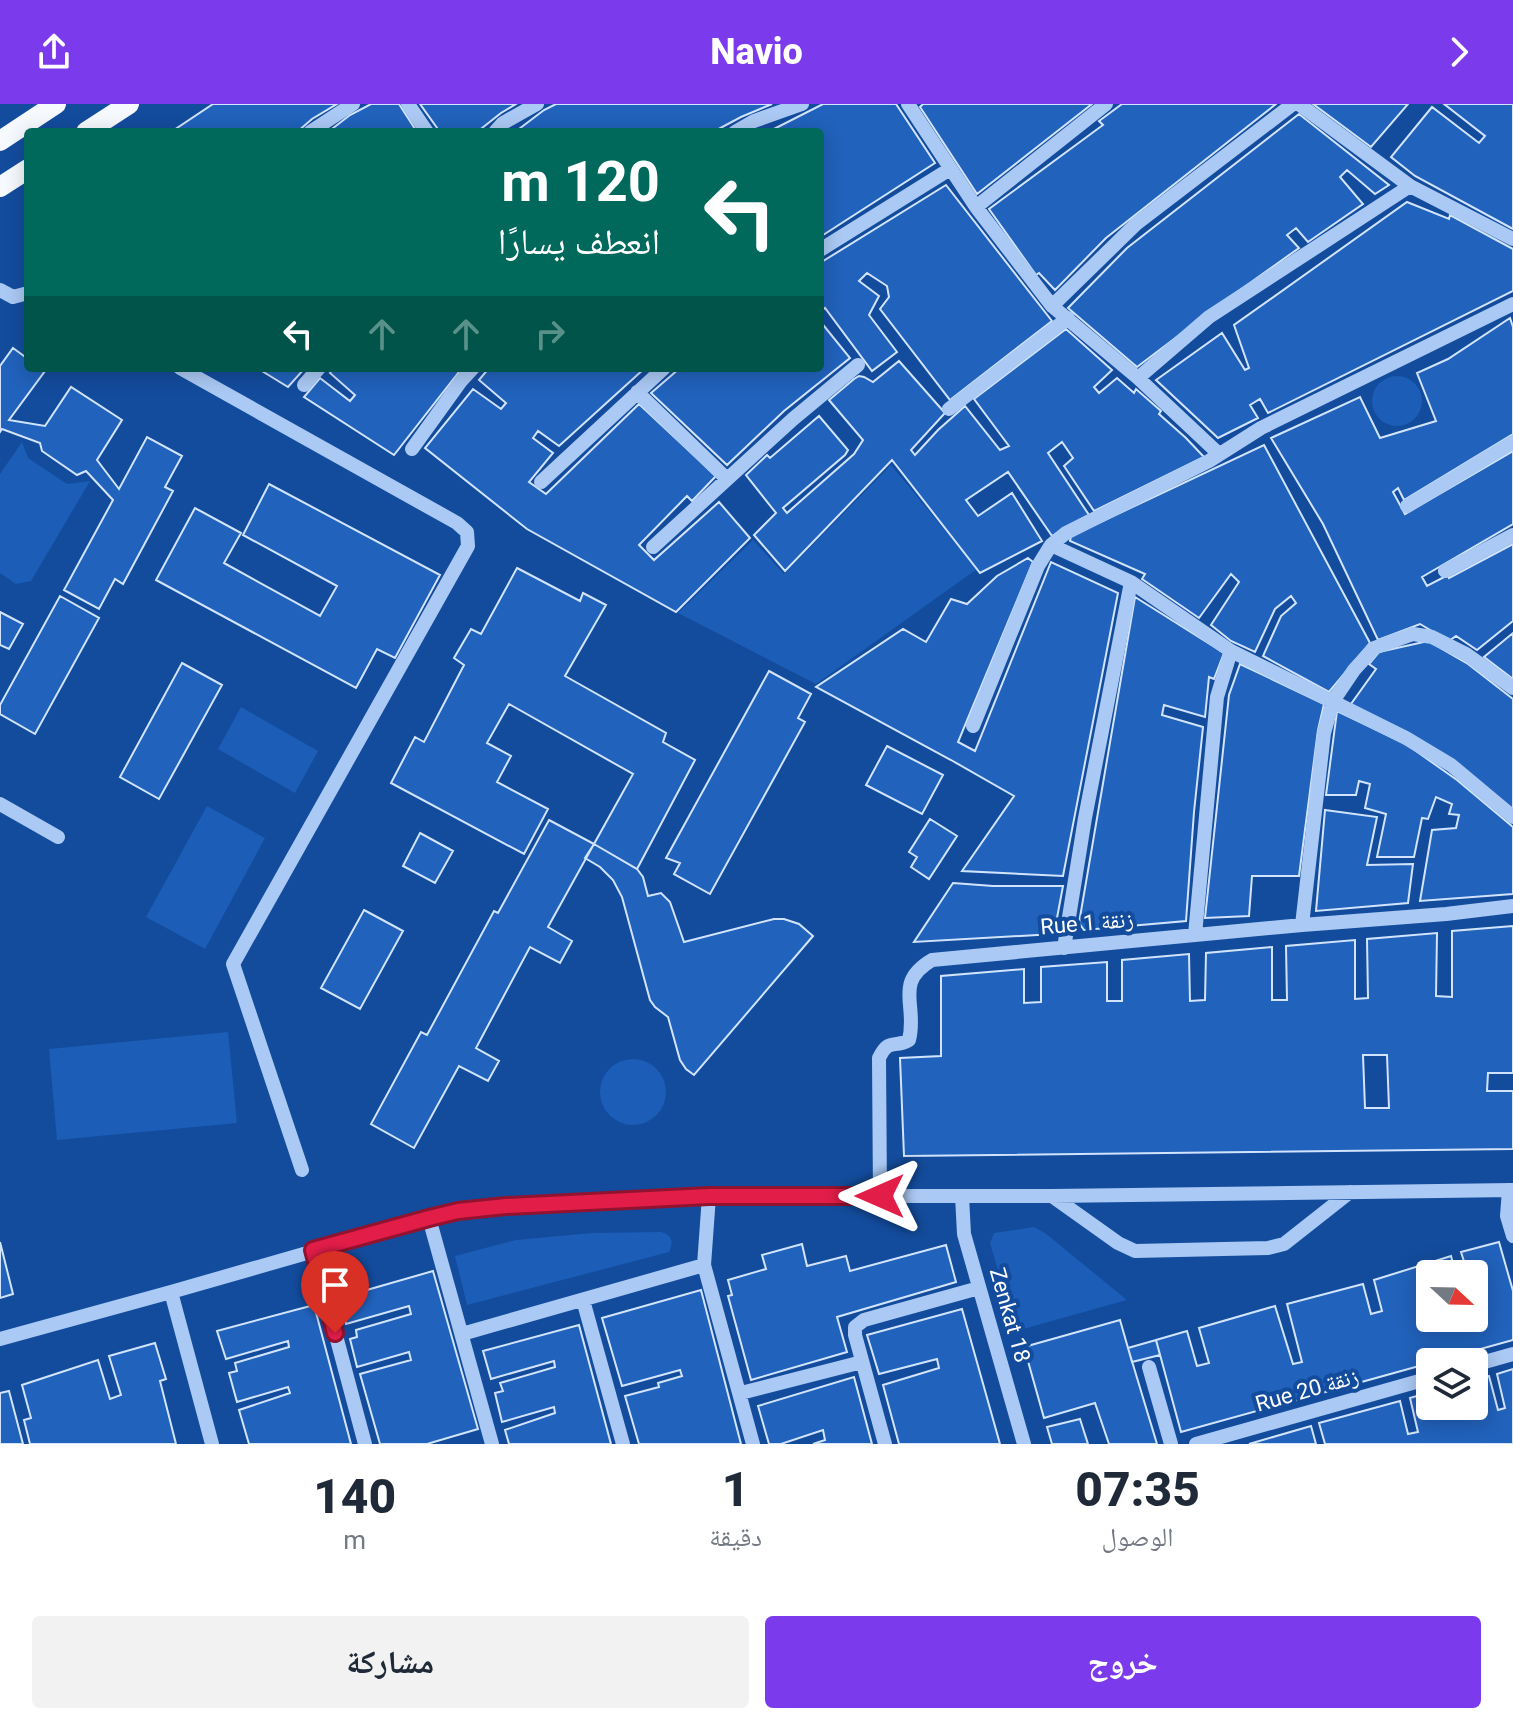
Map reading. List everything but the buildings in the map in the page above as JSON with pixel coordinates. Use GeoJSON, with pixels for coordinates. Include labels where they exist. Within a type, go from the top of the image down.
{"type":"FeatureCollection","features":[{"type":"Feature","properties":{"kind":"main road"},"geometry":{"type":"LineString","coordinates":[[0,141],[56,104]]}},
{"type":"Feature","properties":{"kind":"main road"},"geometry":{"type":"LineString","coordinates":[[92,128],[129,104]]}},
{"type":"Feature","properties":{"kind":"main road"},"geometry":{"type":"LineString","coordinates":[[0,187],[24,172]]}},
{"type":"Feature","properties":{"kind":"street"},"geometry":{"type":"LineString","coordinates":[[316,128],[353,104]]}},
{"type":"Feature","properties":{"kind":"street"},"geometry":{"type":"LineString","coordinates":[[408,104],[424,128]]}},
{"type":"Feature","properties":{"kind":"street"},"geometry":{"type":"LineString","coordinates":[[499,128],[537,104]]}},
{"type":"Feature","properties":{"kind":"street"},"geometry":{"type":"LineString","coordinates":[[742,128],[802,104]]}},
{"type":"Feature","properties":{"kind":"street"},"geometry":{"type":"LineString","coordinates":[[908,104],[976,207],[1052,306],[1138,378],[1219,454]]}},
{"type":"Feature","properties":{"kind":"street"},"geometry":{"type":"LineString","coordinates":[[976,207],[1106,104]]}},
{"type":"Feature","properties":{"kind":"street"},"geometry":{"type":"LineString","coordinates":[[1052,306],[1136,224],[1296,104],[1410,186],[1513,239]]}},
{"type":"Feature","properties":{"kind":"street"},"geometry":{"type":"LineString","coordinates":[[824,248],[950,169]]}},
{"type":"Feature","properties":{"kind":"street"},"geometry":{"type":"LineString","coordinates":[[1138,378],[1209,317],[1410,186]]}},
{"type":"Feature","properties":{"kind":"street"},"geometry":{"type":"LineString","coordinates":[[0,290],[13,297],[24,294]]}},
{"type":"Feature","properties":{"kind":"street"},"geometry":{"type":"LineString","coordinates":[[973,726],[1038,566],[1051,545],[1066,533],[1209,461],[1261,428],[1513,305]]}},
{"type":"Feature","properties":{"kind":"street"},"geometry":{"type":"LineString","coordinates":[[949,409],[1068,318]]}},
{"type":"Feature","properties":{"kind":"street"},"geometry":{"type":"LineString","coordinates":[[653,547],[793,419],[858,365]]}},
{"type":"Feature","properties":{"kind":"street"},"geometry":{"type":"LineString","coordinates":[[187,372],[457,523],[467,532],[468,546],[233,964],[302,1170]]}},
{"type":"Feature","properties":{"kind":"street"},"geometry":{"type":"LineString","coordinates":[[304,385],[315,372]]}},
{"type":"Feature","properties":{"kind":"street"},"geometry":{"type":"LineString","coordinates":[[412,449],[469,372]]}},
{"type":"Feature","properties":{"kind":"street"},"geometry":{"type":"LineString","coordinates":[[541,482],[660,372]]}},
{"type":"Feature","properties":{"kind":"street"},"geometry":{"type":"LineString","coordinates":[[637,392],[727,479]]}},
{"type":"Feature","properties":{"kind":"street"},"geometry":{"type":"LineString","coordinates":[[1407,506],[1513,442]]}},
{"type":"Feature","properties":{"kind":"street"},"geometry":{"type":"LineString","coordinates":[[1445,571],[1513,535]]}},
{"type":"Feature","properties":{"kind":"street"},"geometry":{"type":"LineString","coordinates":[[1051,545],[1131,582],[1231,651],[1406,738],[1451,765],[1513,817]]}},
{"type":"Feature","properties":{"kind":"street"},"geometry":{"type":"LineString","coordinates":[[1064,948],[1085,818],[1131,582]]}},
{"type":"Feature","properties":{"kind":"street"},"geometry":{"type":"LineString","coordinates":[[1302,925],[1324,733],[1333,701],[1354,670],[1374,648],[1413,634],[1432,637],[1466,654],[1513,688]]}},
{"type":"Feature","properties":{"kind":"street"},"geometry":{"type":"LineString","coordinates":[[1195,935],[1217,697],[1231,651]]}},
{"type":"Feature","properties":{"kind":"street"},"geometry":{"type":"LineString","coordinates":[[0,804],[58,837]]}},
{"type":"Feature","properties":{"kind":"street","name":"Rue 1 زنقة"},"geometry":{"type":"LineString","coordinates":[[880,1196],[879,1058],[888,1045],[909,1040],[912,1025],[908,987],[913,975],[932,960],[1513,906]]}},
{"type":"Feature","properties":{"kind":"street"},"geometry":{"type":"LineString","coordinates":[[0,1339],[429,1218],[458,1211],[506,1206],[709,1196],[1051,1196],[1511,1190],[1507,1216],[1513,1236]]}},
{"type":"Feature","properties":{"kind":"street"},"geometry":{"type":"LineString","coordinates":[[1051,1196],[1118,1243],[1135,1251],[1268,1248],[1284,1244],[1350,1192]]}},
{"type":"Feature","properties":{"kind":"street"},"geometry":{"type":"LineString","coordinates":[[709,1196],[704,1265],[753,1444]]}},
{"type":"Feature","properties":{"kind":"street","name":"Zenkat 18"},"geometry":{"type":"LineString","coordinates":[[962,1196],[964,1234],[1024,1444]]}},
{"type":"Feature","properties":{"kind":"street"},"geometry":{"type":"LineString","coordinates":[[429,1218],[492,1444]]}},
{"type":"Feature","properties":{"kind":"street"},"geometry":{"type":"LineString","coordinates":[[313,1250],[365,1444]]}},
{"type":"Feature","properties":{"kind":"street"},"geometry":{"type":"LineString","coordinates":[[462,1334],[704,1265]]}},
{"type":"Feature","properties":{"kind":"street"},"geometry":{"type":"LineString","coordinates":[[885,1444],[855,1327],[861,1321],[979,1288]]}},
{"type":"Feature","properties":{"kind":"street"},"geometry":{"type":"LineString","coordinates":[[171,1292],[212,1444]]}},
{"type":"Feature","properties":{"kind":"street"},"geometry":{"type":"LineString","coordinates":[[583,1300],[623,1444]]}},
{"type":"Feature","properties":{"kind":"street"},"geometry":{"type":"LineString","coordinates":[[1488,1361],[1513,1354]]}},
{"type":"Feature","properties":{"kind":"street"},"geometry":{"type":"LineString","coordinates":[[741,1393],[862,1362]]}},
{"type":"Feature","properties":{"kind":"street"},"geometry":{"type":"LineString","coordinates":[[1149,1367],[1171,1444]]}},
{"type":"Feature","properties":{"kind":"street","name":"Rue 20 زنقة"},"geometry":{"type":"LineString","coordinates":[[1196,1444],[1416,1382]]}},
{"type":"Feature","properties":{"kind":"shaded area"},"geometry":{"type":"Polygon","coordinates":[[[1397,376],[1415,383],[1422,401],[1415,419],[1397,426],[1379,419],[1372,401],[1379,383],[1397,376]]]}},
{"type":"Feature","properties":{"kind":"shaded area"},"geometry":{"type":"Polygon","coordinates":[[[22,442],[28,458],[67,484],[90,481],[31,581],[16,584],[0,573],[0,474],[22,442]]]}},
{"type":"Feature","properties":{"kind":"shaded area"},"geometry":{"type":"Polygon","coordinates":[[[891,465],[977,569],[816,684],[678,613],[753,540],[784,574],[891,465]]]}},
{"type":"Feature","properties":{"kind":"shaded area"},"geometry":{"type":"Polygon","coordinates":[[[241,707],[318,751],[295,793],[218,749],[241,707]]]}},
{"type":"Feature","properties":{"kind":"shaded area"},"geometry":{"type":"Polygon","coordinates":[[[207,806],[265,838],[205,949],[146,917],[207,806]]]}},
{"type":"Feature","properties":{"kind":"shaded area"},"geometry":{"type":"Polygon","coordinates":[[[228,1032],[237,1123],[57,1140],[49,1049],[228,1032]]]}},
{"type":"Feature","properties":{"kind":"shaded area"},"geometry":{"type":"Polygon","coordinates":[[[626,1059],[640,1059],[652,1064],[661,1073],[666,1092],[664,1105],[657,1116],[640,1125],[626,1125],[614,1120],[605,1111],[600,1099],[600,1085],[605,1073],[614,1064],[626,1059]]]}},
{"type":"Feature","properties":{"kind":"shaded area"},"geometry":{"type":"Polygon","coordinates":[[[1034,1227],[1127,1300],[1016,1331],[990,1243],[994,1233],[1034,1227]]]}},
{"type":"Feature","properties":{"kind":"shaded area"},"geometry":{"type":"Polygon","coordinates":[[[661,1232],[671,1239],[669,1252],[467,1305],[455,1256],[516,1240],[592,1233],[661,1232]]]}},
{"type":"Feature","properties":{"kind":"route"},"geometry":{"type":"LineString","coordinates":[[335,1333],[313,1250],[429,1218],[458,1211],[506,1206],[614,1200],[709,1196],[880,1196]]}}]}
